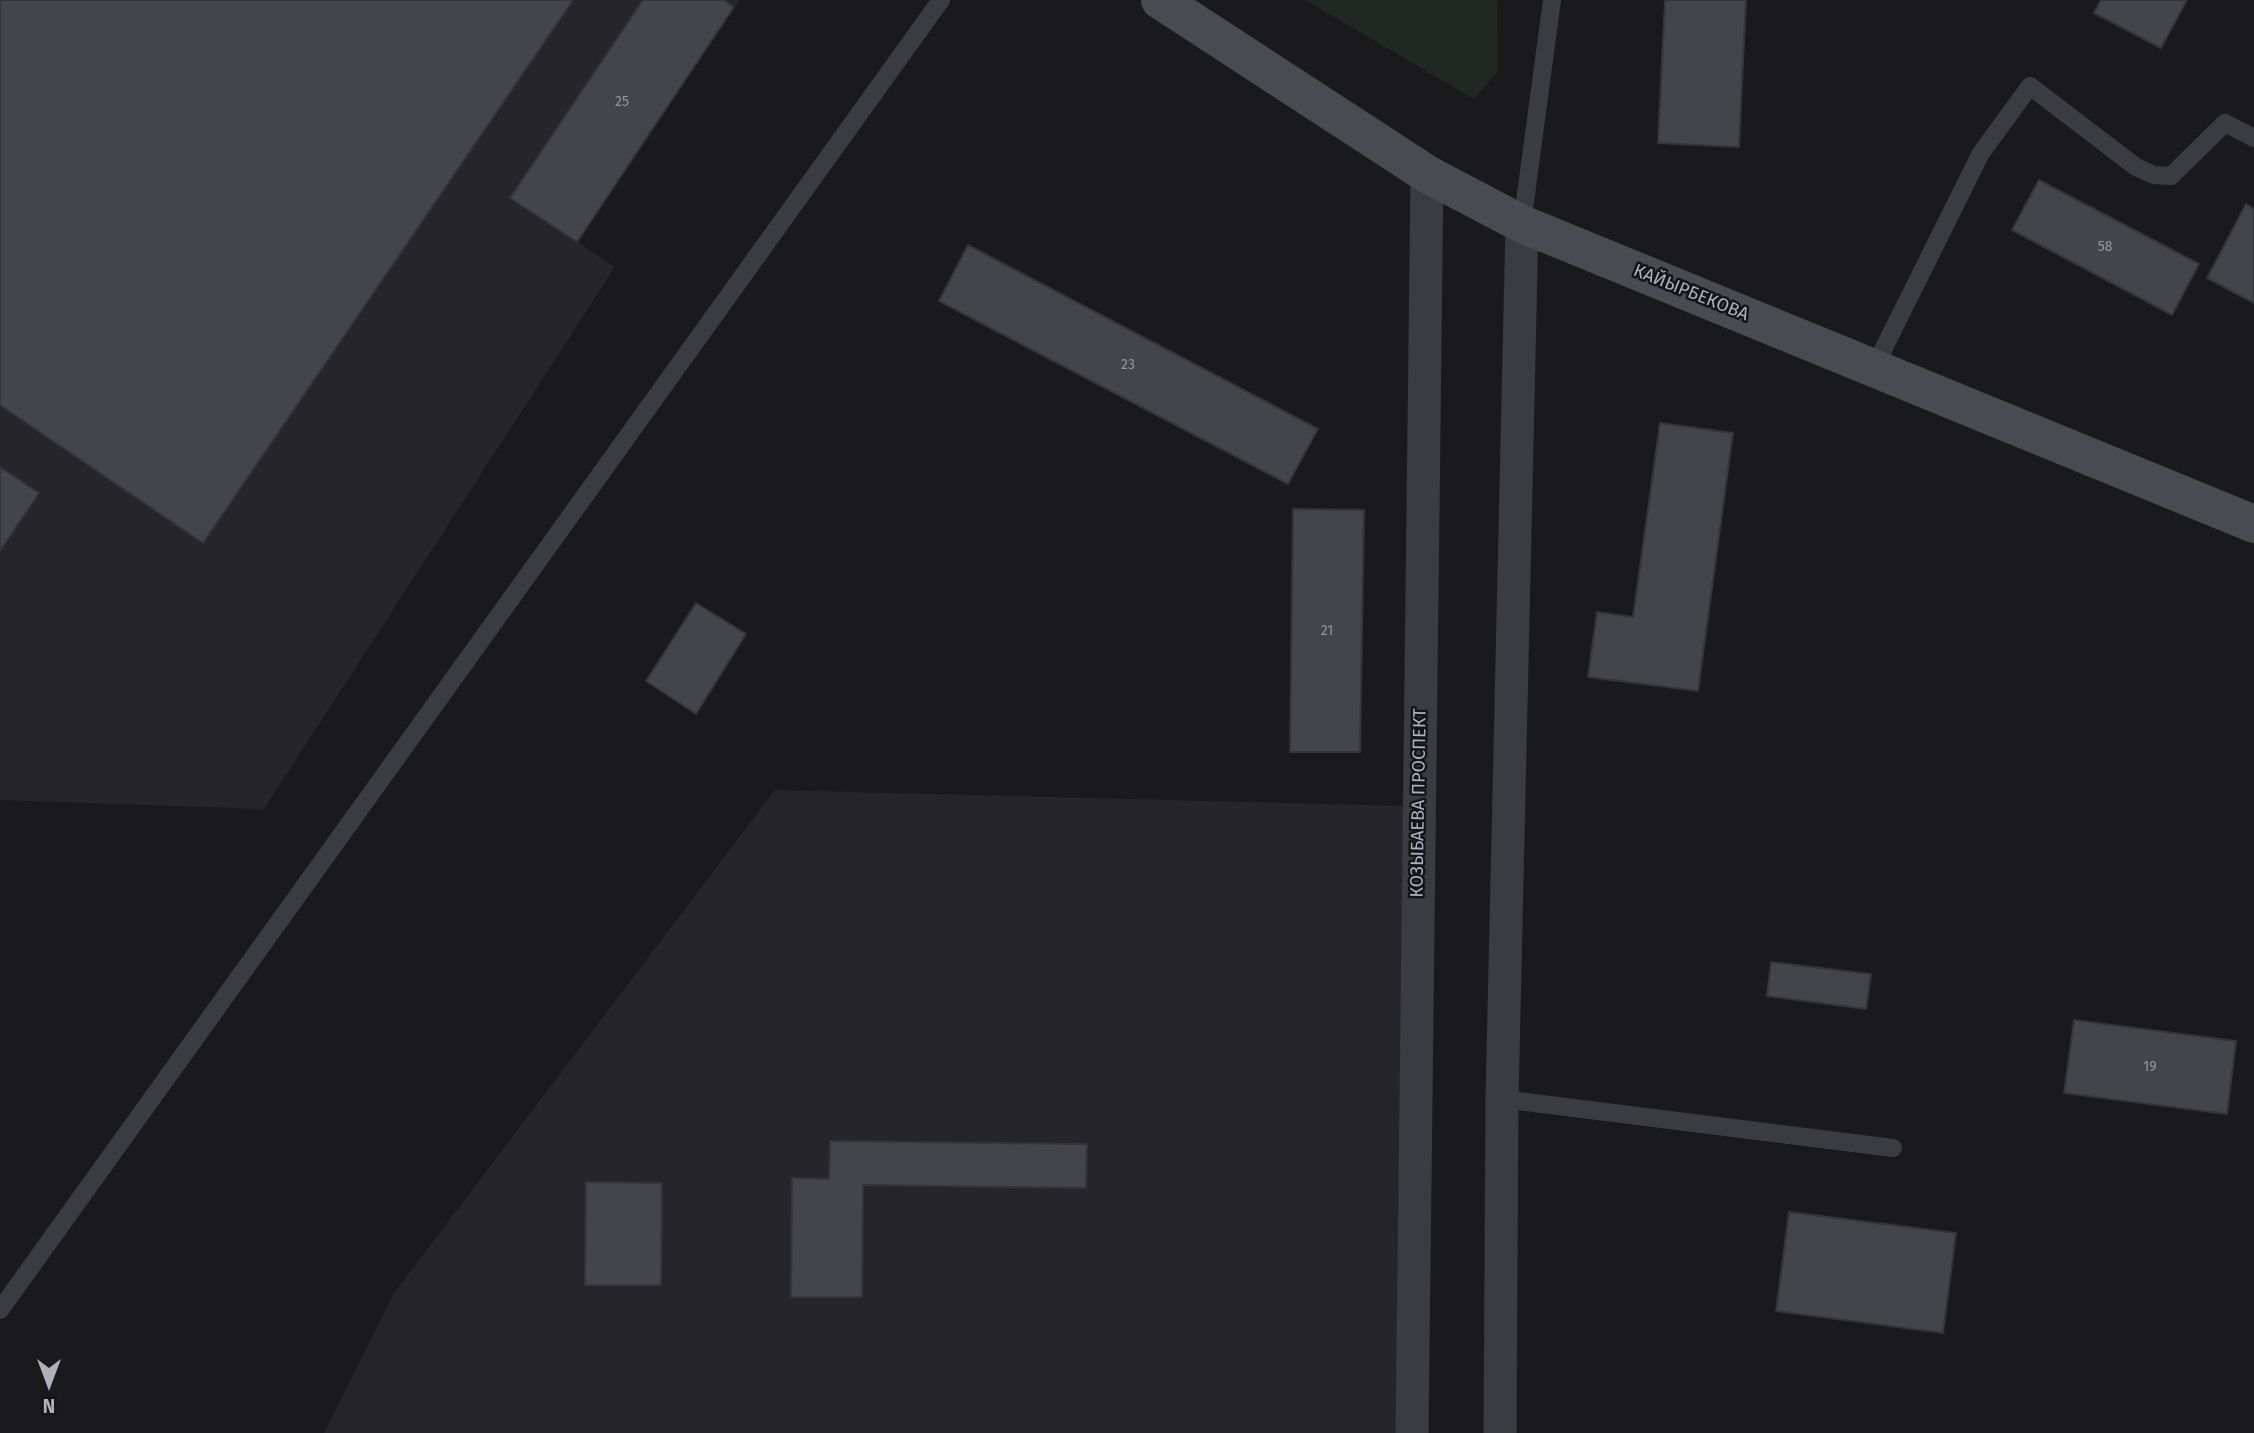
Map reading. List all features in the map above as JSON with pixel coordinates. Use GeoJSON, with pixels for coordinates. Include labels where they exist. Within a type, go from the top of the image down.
{"type":"FeatureCollection","features":[{"type":"Feature","properties":{"kind":"main road","name":"КАЙЫРБЕКОВА"},"geometry":{"type":"LineString","coordinates":[[1160,0],[1427,174],[1522,224],[2254,524]]}},
{"type":"Feature","properties":{"kind":"street","name":"КОЗЫБАЕВА ПРОСПЕКТ"},"geometry":{"type":"LineString","coordinates":[[1412,1433],[1427,174]]}},
{"type":"Feature","properties":{"kind":"street"},"geometry":{"type":"LineString","coordinates":[[1500,1433],[1502,1099],[1522,224]]}},
{"type":"Feature","properties":{"kind":"lane"},"geometry":{"type":"LineString","coordinates":[[0,1310],[942,0]]}},
{"type":"Feature","properties":{"kind":"lane"},"geometry":{"type":"LineString","coordinates":[[1522,224],[1552,0]]}},
{"type":"Feature","properties":{"kind":"lane"},"geometry":{"type":"LineString","coordinates":[[1874,368],[1981,153],[2030,86],[2136,167],[2154,175],[2171,176],[2225,123],[2254,138]]}},
{"type":"Feature","properties":{"kind":"lane"},"geometry":{"type":"LineString","coordinates":[[1502,1099],[1893,1148]]}},
{"type":"Feature","properties":{"kind":"shaded area"},"geometry":{"type":"Polygon","coordinates":[[[0,0],[740,0],[577,242],[615,267],[264,809],[0,800],[0,0]]]}},
{"type":"Feature","properties":{"kind":"shaded area"},"geometry":{"type":"Polygon","coordinates":[[[1305,0],[1497,0],[1498,71],[1474,99],[1305,0]]]}},
{"type":"Feature","properties":{"kind":"shaded area"},"geometry":{"type":"Polygon","coordinates":[[[775,790],[1405,806],[1401,1433],[324,1433],[394,1293],[775,790]]]}},
{"type":"Feature","properties":{"kind":"building"},"geometry":{"type":"Polygon","coordinates":[[[0,0],[573,0],[203,543],[0,405],[0,0]]]}},
{"type":"Feature","properties":{"kind":"building"},"geometry":{"type":"Polygon","coordinates":[[[643,0],[724,0],[734,7],[577,242],[510,198],[643,0]]]}},
{"type":"Feature","properties":{"kind":"building"},"geometry":{"type":"Polygon","coordinates":[[[1665,0],[1746,0],[1739,147],[1658,143],[1665,0]]]}},
{"type":"Feature","properties":{"kind":"building"},"geometry":{"type":"Polygon","coordinates":[[[2101,0],[2187,0],[2161,48],[2094,13],[2101,0]]]}},
{"type":"Feature","properties":{"kind":"building"},"geometry":{"type":"Polygon","coordinates":[[[2039,180],[2199,264],[2172,315],[2012,230],[2039,180]]]}},
{"type":"Feature","properties":{"kind":"building"},"geometry":{"type":"Polygon","coordinates":[[[2246,204],[2254,209],[2254,303],[2207,278],[2246,204]]]}},
{"type":"Feature","properties":{"kind":"building"},"geometry":{"type":"Polygon","coordinates":[[[968,245],[1318,429],[1288,484],[939,301],[968,245]]]}},
{"type":"Feature","properties":{"kind":"building"},"geometry":{"type":"Polygon","coordinates":[[[1660,423],[1733,433],[1698,691],[1588,677],[1597,612],[1633,617],[1660,423]]]}},
{"type":"Feature","properties":{"kind":"building"},"geometry":{"type":"Polygon","coordinates":[[[0,467],[39,493],[0,551],[0,467]]]}},
{"type":"Feature","properties":{"kind":"building"},"geometry":{"type":"Polygon","coordinates":[[[1293,509],[1364,510],[1360,752],[1290,752],[1293,509]]]}},
{"type":"Feature","properties":{"kind":"building"},"geometry":{"type":"Polygon","coordinates":[[[696,603],[746,634],[696,714],[646,681],[696,603]]]}},
{"type":"Feature","properties":{"kind":"building"},"geometry":{"type":"Polygon","coordinates":[[[1771,962],[1871,974],[1866,1009],[1767,996],[1771,962]]]}},
{"type":"Feature","properties":{"kind":"building"},"geometry":{"type":"Polygon","coordinates":[[[2074,1020],[2236,1041],[2227,1114],[2064,1093],[2074,1020]]]}},
{"type":"Feature","properties":{"kind":"building"},"geometry":{"type":"Polygon","coordinates":[[[830,1141],[1087,1144],[1086,1188],[863,1185],[862,1297],[791,1297],[792,1178],[829,1179],[830,1141]]]}},
{"type":"Feature","properties":{"kind":"building"},"geometry":{"type":"Polygon","coordinates":[[[586,1182],[662,1183],[661,1285],[585,1285],[586,1182]]]}},
{"type":"Feature","properties":{"kind":"building"},"geometry":{"type":"Polygon","coordinates":[[[1789,1212],[1956,1233],[1943,1333],[1776,1311],[1789,1212]]]}}]}
